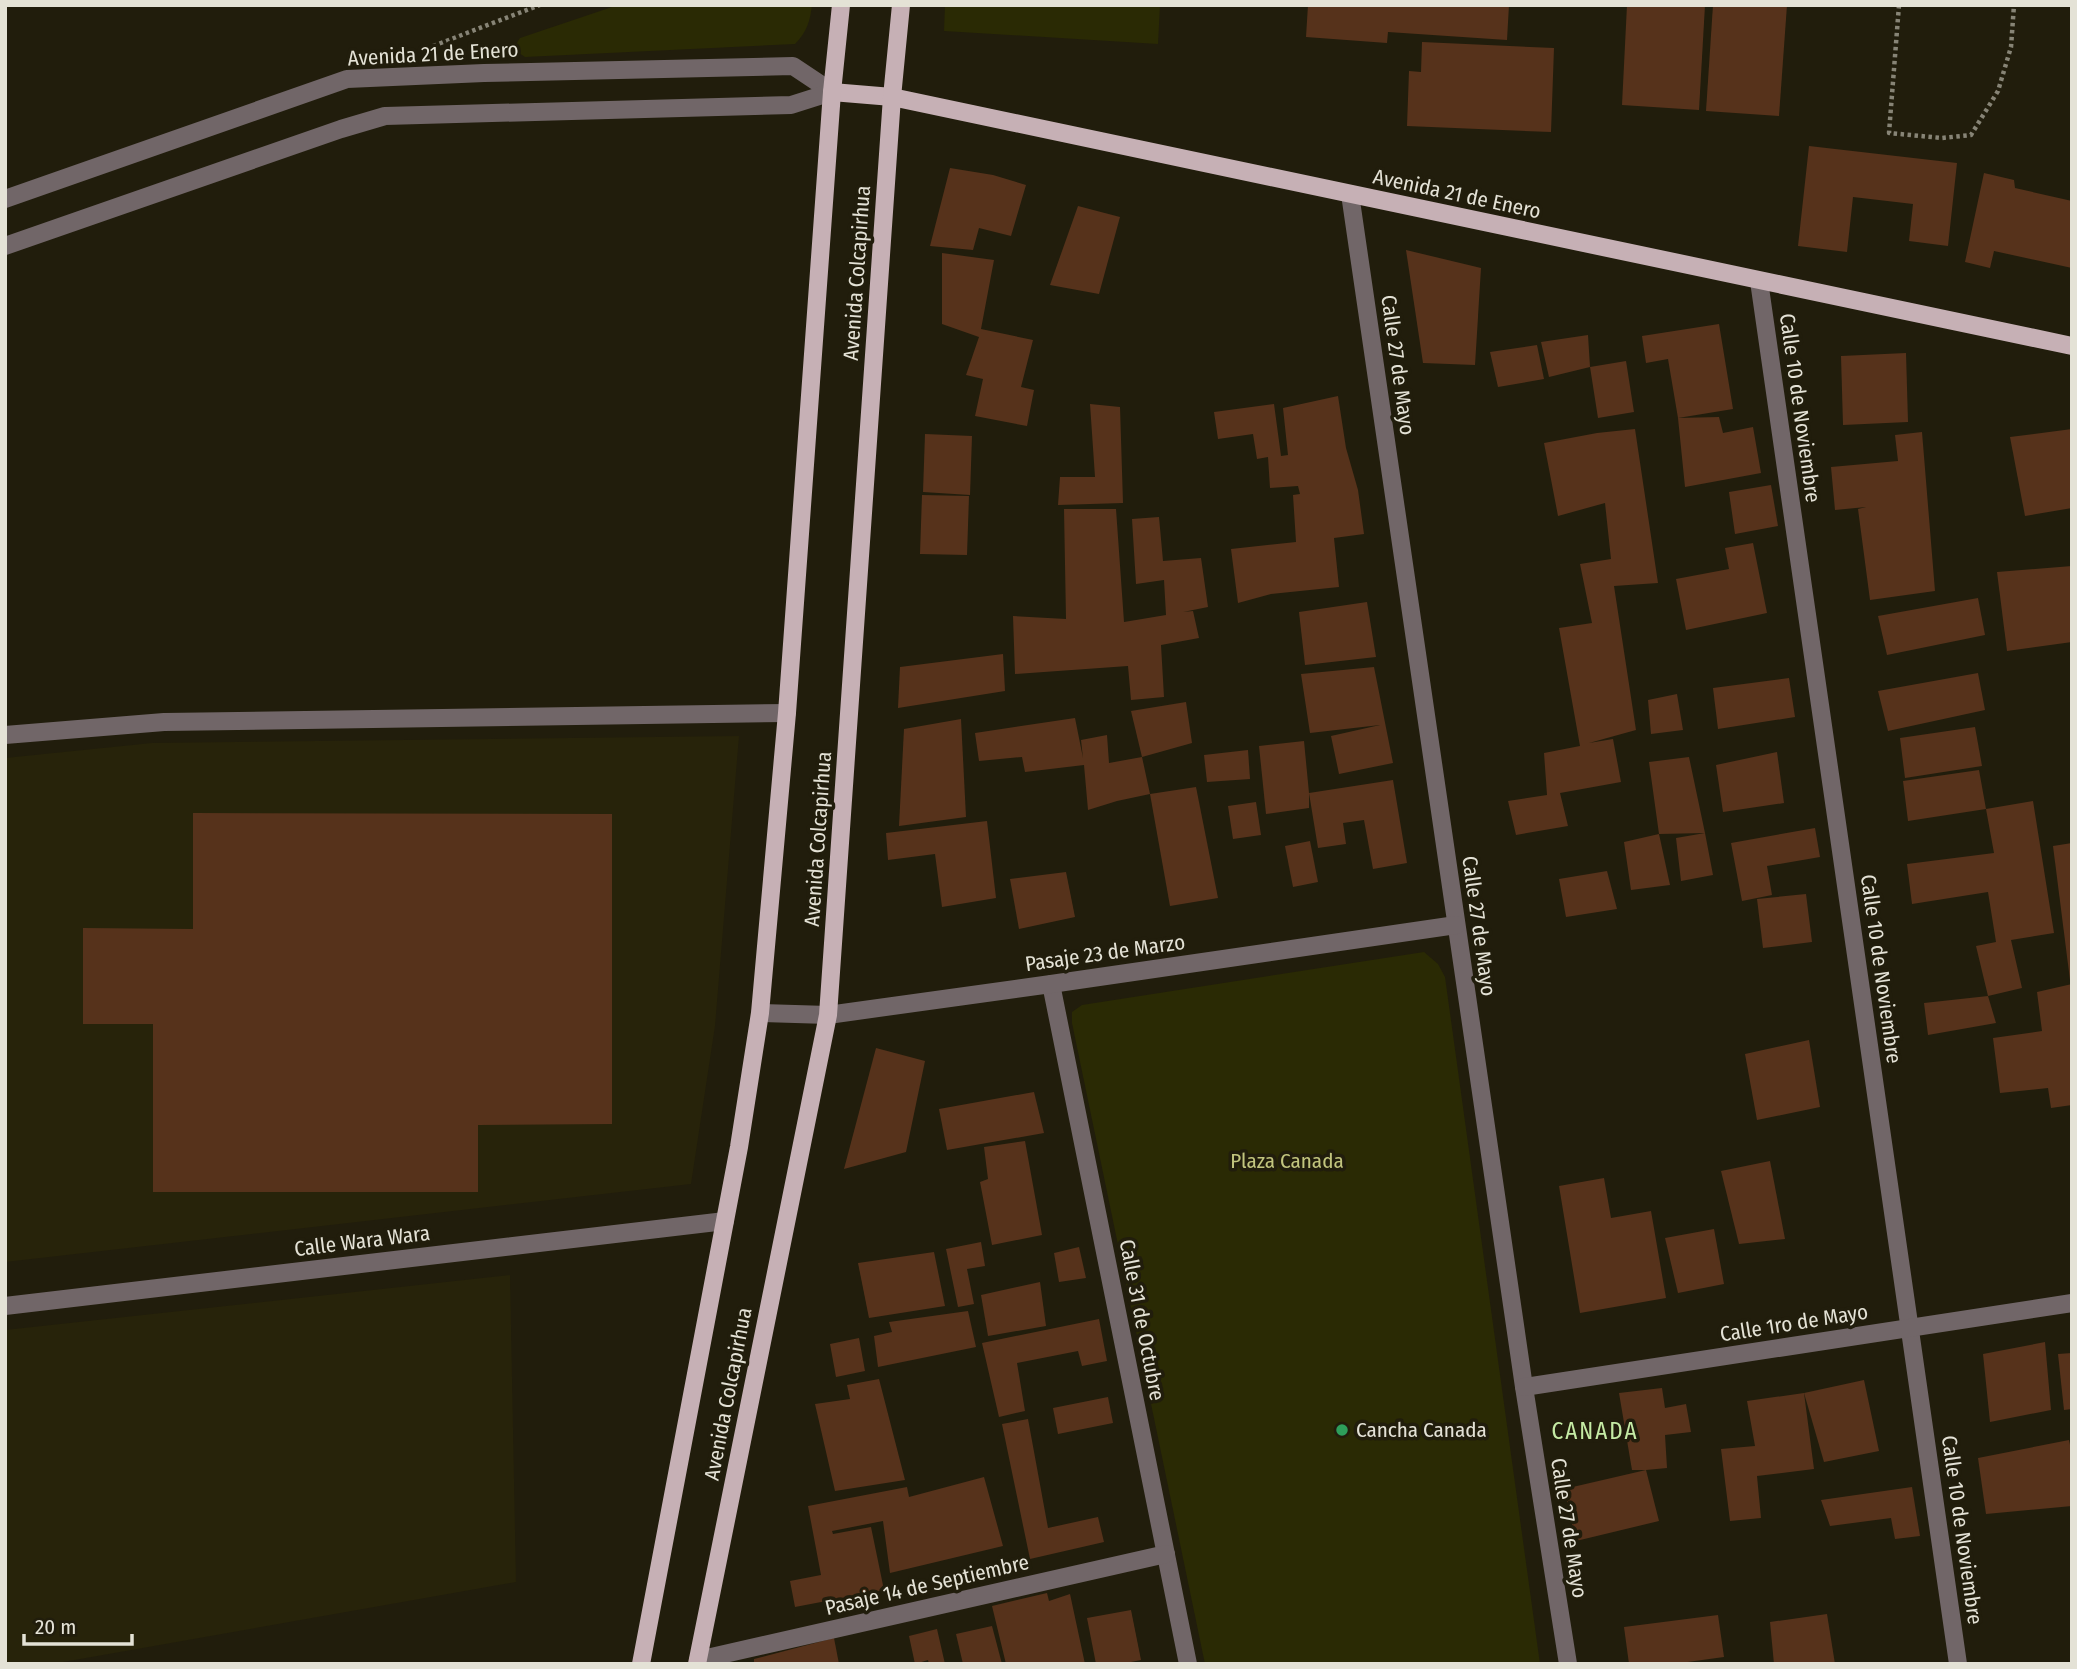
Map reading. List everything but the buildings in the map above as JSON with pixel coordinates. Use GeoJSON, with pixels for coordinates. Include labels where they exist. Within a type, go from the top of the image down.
{"type":"FeatureCollection","features":[{"type":"Feature","properties":{"kind":"main road","name":"Avenida Colcapirhua"},"geometry":{"type":"LineString","coordinates":[[641,1664],[739,1147],[760,1013],[787,713],[832,92],[841,5]]}},
{"type":"Feature","properties":{"kind":"main road","name":"Avenida Colcapirhua"},"geometry":{"type":"LineString","coordinates":[[697,1662],[828,1015],[892,97],[901,5]]}},
{"type":"Feature","properties":{"kind":"main road","name":"Avenida 21 de Enero"},"geometry":{"type":"LineString","coordinates":[[832,92],[892,97],[2072,346]]}},
{"type":"Feature","properties":{"kind":"street","name":"Avenida 21 de Enero"},"geometry":{"type":"LineString","coordinates":[[5,198],[347,79],[793,66],[832,92]]}},
{"type":"Feature","properties":{"kind":"street","name":"Avenida 21 de Enero"},"geometry":{"type":"LineString","coordinates":[[5,246],[385,116],[791,105],[832,92]]}},
{"type":"Feature","properties":{"kind":"street","name":"Calle 27 de Mayo"},"geometry":{"type":"LineString","coordinates":[[1350,194],[1524,1387],[1568,1664]]}},
{"type":"Feature","properties":{"kind":"street","name":"Calle 10 de Noviembre"},"geometry":{"type":"LineString","coordinates":[[1759,281],[1958,1664]]}},
{"type":"Feature","properties":{"kind":"street"},"geometry":{"type":"LineString","coordinates":[[5,735],[164,722],[787,713]]}},
{"type":"Feature","properties":{"kind":"street","name":"Pasaje 23 de Marzo"},"geometry":{"type":"LineString","coordinates":[[760,1013],[828,1015],[1456,925]]}},
{"type":"Feature","properties":{"kind":"street","name":"Calle 31 de Octubre"},"geometry":{"type":"LineString","coordinates":[[1051,984],[1188,1664]]}},
{"type":"Feature","properties":{"kind":"street","name":"Calle Wara Wara"},"geometry":{"type":"LineString","coordinates":[[5,1306],[725,1221]]}},
{"type":"Feature","properties":{"kind":"street","name":"Calle 1ro de Mayo"},"geometry":{"type":"LineString","coordinates":[[1524,1387],[2072,1303]]}},
{"type":"Feature","properties":{"kind":"street","name":"Pasaje 14 de Septiembre"},"geometry":{"type":"LineString","coordinates":[[697,1662],[1166,1554]]}},
{"type":"Feature","properties":{"kind":"path"},"geometry":{"type":"LineString","coordinates":[[424,49],[540,5]]}},
{"type":"Feature","properties":{"kind":"path"},"geometry":{"type":"LineString","coordinates":[[1899,5],[1889,133],[1942,138],[1971,135],[1998,91],[2011,47],[2014,5]]}},
{"type":"Feature","properties":{"kind":"shaded area"},"geometry":{"type":"Polygon","coordinates":[[[739,736],[715,1026],[691,1184],[5,1262],[5,758],[152,743],[739,736]]]}},
{"type":"Feature","properties":{"kind":"shaded area"},"geometry":{"type":"Polygon","coordinates":[[[510,1275],[516,1582],[52,1664],[5,1664],[5,1330],[510,1275]]]}},
{"type":"Feature","properties":{"kind":"green space"},"geometry":{"type":"Polygon","coordinates":[[[618,5],[812,5],[807,26],[795,44],[525,57],[513,49],[520,38],[618,5]]]}},
{"type":"Feature","properties":{"kind":"green space"},"geometry":{"type":"Polygon","coordinates":[[[945,5],[1160,5],[1158,44],[944,31],[945,5]]]}},
{"type":"Feature","properties":{"kind":"green space","name":"Plaza Canada"},"geometry":{"type":"Polygon","coordinates":[[[1424,952],[1438,964],[1445,977],[1540,1664],[1205,1664],[1072,1023],[1072,1012],[1082,1005],[1424,952]]]}},
{"type":"Feature","properties":{"kind":"place","name":"Cancha Canada"},"geometry":{"type":"Point","coordinates":[1342,1430]}},
{"type":"Feature","properties":{"kind":"district","name":"CANADA"},"geometry":{"type":"Point","coordinates":[1595,1431]}}]}
